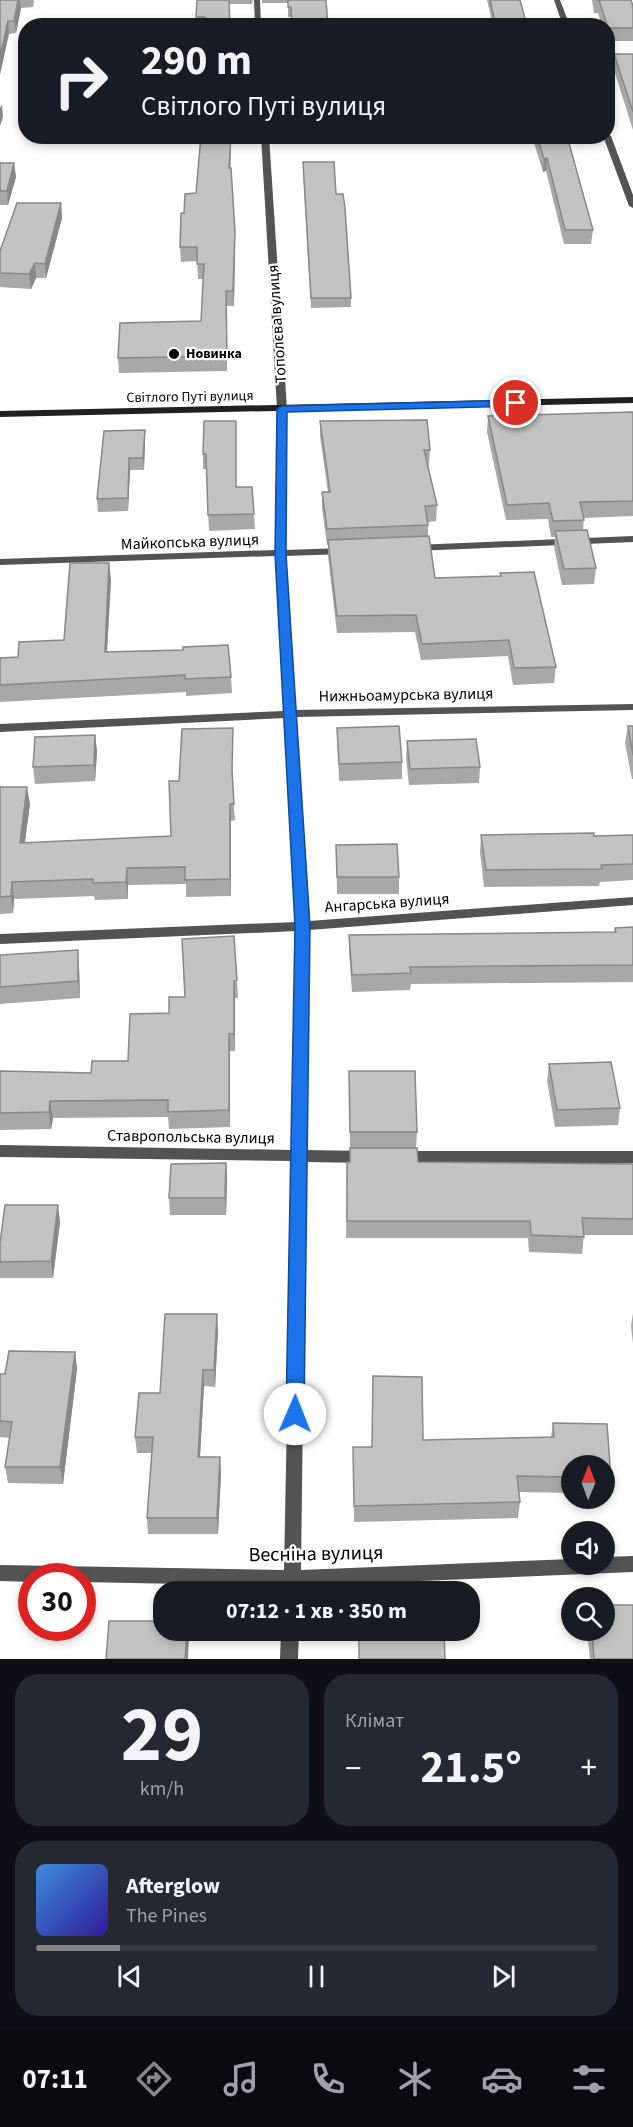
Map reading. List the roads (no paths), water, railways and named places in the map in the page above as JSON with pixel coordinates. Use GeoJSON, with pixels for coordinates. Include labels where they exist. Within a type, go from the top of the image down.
{"type":"FeatureCollection","features":[{"type":"Feature","properties":{"kind":"main road","name":"Світлого Путі вулиця"},"geometry":{"type":"LineString","coordinates":[[0,414],[633,400]]}},
{"type":"Feature","properties":{"kind":"street"},"geometry":{"type":"LineString","coordinates":[[257,0],[258,18]]}},
{"type":"Feature","properties":{"kind":"street"},"geometry":{"type":"LineString","coordinates":[[557,0],[564,18]]}},
{"type":"Feature","properties":{"kind":"street","name":"Тополєва вулиця"},"geometry":{"type":"LineString","coordinates":[[265,144],[282,409],[280,554],[292,714],[303,926],[293,1581]]}},
{"type":"Feature","properties":{"kind":"street"},"geometry":{"type":"LineString","coordinates":[[611,144],[633,206]]}},
{"type":"Feature","properties":{"kind":"street"},"geometry":{"type":"LineString","coordinates":[[398,549],[633,539]]}},
{"type":"Feature","properties":{"kind":"street","name":"Майкопська вулиця"},"geometry":{"type":"LineString","coordinates":[[0,562],[351,551]]}},
{"type":"Feature","properties":{"kind":"street","name":"Нижньоамурська вулиця"},"geometry":{"type":"LineString","coordinates":[[0,728],[292,714],[633,707]]}},
{"type":"Feature","properties":{"kind":"street","name":"Ангарська вулиця"},"geometry":{"type":"LineString","coordinates":[[0,939],[303,926],[633,901]]}},
{"type":"Feature","properties":{"kind":"street","name":"Ставропольська вулиця"},"geometry":{"type":"LineString","coordinates":[[0,1151],[298,1157],[633,1157]]}},
{"type":"Feature","properties":{"kind":"street","name":"Весніна вулиця"},"geometry":{"type":"LineString","coordinates":[[358,1581],[633,1564]]}},
{"type":"Feature","properties":{"kind":"street","name":"Весніна вулиця"},"geometry":{"type":"LineString","coordinates":[[0,1573],[195,1581]]}},
{"type":"Feature","properties":{"kind":"street"},"geometry":{"type":"LineString","coordinates":[[289,1659],[290,1641]]}},
{"type":"Feature","properties":{"kind":"place","name":"Новинка"},"geometry":{"type":"Point","coordinates":[174,354]}}]}
